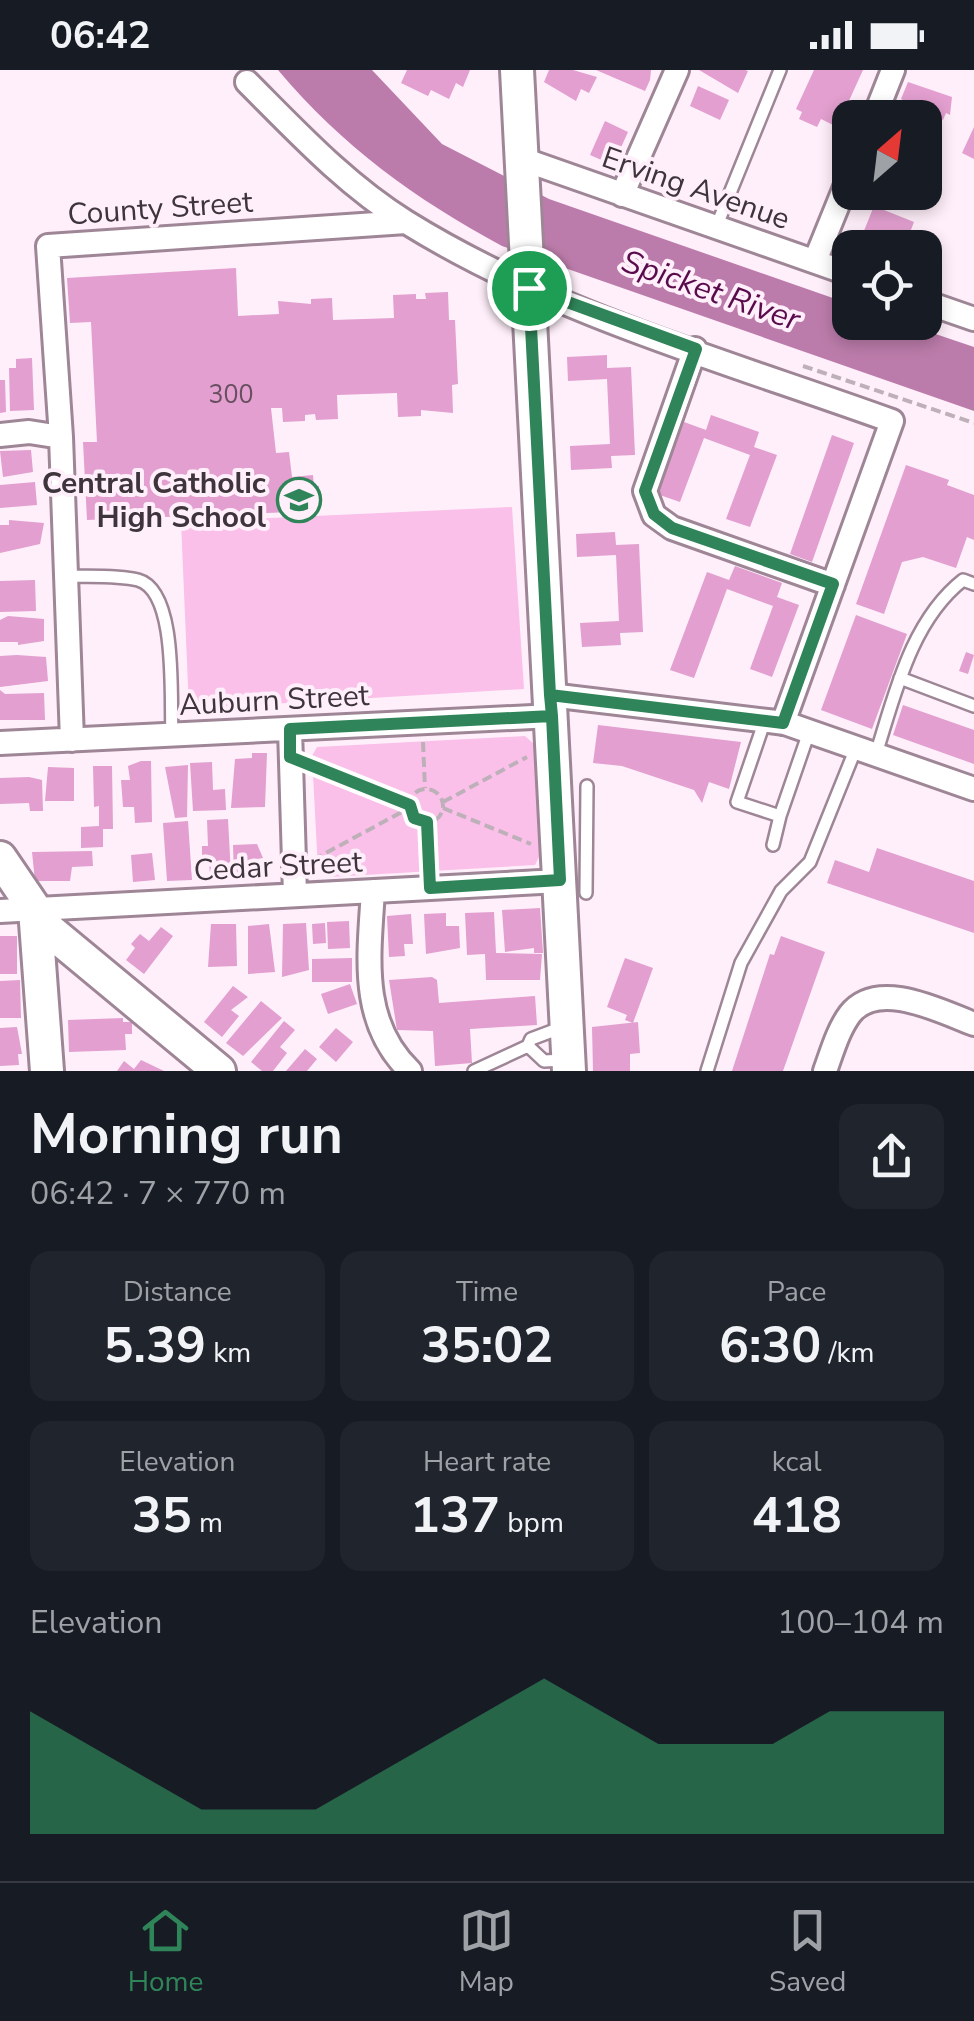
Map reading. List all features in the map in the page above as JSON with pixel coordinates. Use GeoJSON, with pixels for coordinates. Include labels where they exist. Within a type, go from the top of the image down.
{"type":"FeatureCollection","features":[{"type":"Feature","properties":{"kind":"street"},"geometry":{"type":"LineString","coordinates":[[517,70],[552,718],[568,877],[569,1065]]}},
{"type":"Feature","properties":{"kind":"street"},"geometry":{"type":"LineString","coordinates":[[622,195],[677,70]]}},
{"type":"Feature","properties":{"kind":"street"},"geometry":{"type":"LineString","coordinates":[[881,100],[893,70]]}},
{"type":"Feature","properties":{"kind":"street"},"geometry":{"type":"LineString","coordinates":[[247,82],[353,182],[406,222],[696,349],[892,421],[833,584],[774,722]]}},
{"type":"Feature","properties":{"kind":"street","name":"Erving Avenue"},"geometry":{"type":"LineString","coordinates":[[523,168],[716,225],[832,267]]}},
{"type":"Feature","properties":{"kind":"street"},"geometry":{"type":"LineString","coordinates":[[815,261],[836,210]]}},
{"type":"Feature","properties":{"kind":"street","name":"County Street"},"geometry":{"type":"LineString","coordinates":[[61,436],[48,246],[406,222]]}},
{"type":"Feature","properties":{"kind":"street"},"geometry":{"type":"LineString","coordinates":[[942,305],[971,311]]}},
{"type":"Feature","properties":{"kind":"street"},"geometry":{"type":"LineString","coordinates":[[696,349],[645,491],[654,514],[672,528],[833,584]]}},
{"type":"Feature","properties":{"kind":"street"},"geometry":{"type":"LineString","coordinates":[[0,434],[61,436],[72,740]]}},
{"type":"Feature","properties":{"kind":"street","name":"Auburn Street"},"geometry":{"type":"LineString","coordinates":[[0,743],[552,718],[774,722],[974,789]]}},
{"type":"Feature","properties":{"kind":"street"},"geometry":{"type":"LineString","coordinates":[[290,729],[294,895]]}},
{"type":"Feature","properties":{"kind":"street"},"geometry":{"type":"LineString","coordinates":[[0,858],[49,930],[219,1071]]}},
{"type":"Feature","properties":{"kind":"street","name":"Cedar Street"},"geometry":{"type":"LineString","coordinates":[[0,911],[568,877]]}},
{"type":"Feature","properties":{"kind":"street"},"geometry":{"type":"LineString","coordinates":[[372,891],[368,976],[375,1016],[388,1050],[410,1071]]}},
{"type":"Feature","properties":{"kind":"street"},"geometry":{"type":"LineString","coordinates":[[35,909],[47,1071]]}},
{"type":"Feature","properties":{"kind":"street"},"geometry":{"type":"LineString","coordinates":[[825,1071],[852,1011],[871,1001],[892,998],[923,1004],[974,1024]]}},
{"type":"Feature","properties":{"kind":"lane"},"geometry":{"type":"LineString","coordinates":[[716,225],[780,70]]}},
{"type":"Feature","properties":{"kind":"lane"},"geometry":{"type":"LineString","coordinates":[[66,576],[138,580],[155,589],[165,609],[172,735]]}},
{"type":"Feature","properties":{"kind":"lane"},"geometry":{"type":"LineString","coordinates":[[707,1071],[741,963],[782,891],[810,862],[926,619],[963,580],[974,584]]}},
{"type":"Feature","properties":{"kind":"lane"},"geometry":{"type":"LineString","coordinates":[[900,678],[974,706]]}},
{"type":"Feature","properties":{"kind":"lane"},"geometry":{"type":"LineString","coordinates":[[774,722],[737,802],[780,816]]}},
{"type":"Feature","properties":{"kind":"lane"},"geometry":{"type":"LineString","coordinates":[[773,845],[809,732]]}},
{"type":"Feature","properties":{"kind":"lane"},"geometry":{"type":"LineString","coordinates":[[568,877],[587,786]]}},
{"type":"Feature","properties":{"kind":"lane"},"geometry":{"type":"LineString","coordinates":[[528,1046],[530,1038],[567,1025]]}},
{"type":"Feature","properties":{"kind":"lane"},"geometry":{"type":"LineString","coordinates":[[528,1046],[544,1061],[569,1065]]}},
{"type":"Feature","properties":{"kind":"lane"},"geometry":{"type":"LineString","coordinates":[[474,1071],[528,1046]]}},
{"type":"Feature","properties":{"kind":"path"},"geometry":{"type":"LineString","coordinates":[[796,364],[974,424]]}},
{"type":"Feature","properties":{"kind":"path"},"geometry":{"type":"LineString","coordinates":[[552,718],[443,805],[439,817],[427,822],[414,818],[410,807],[414,793],[426,789],[438,794],[443,805],[568,877]]}},
{"type":"Feature","properties":{"kind":"path"},"geometry":{"type":"LineString","coordinates":[[424,722],[426,789]]}},
{"type":"Feature","properties":{"kind":"path"},"geometry":{"type":"LineString","coordinates":[[290,757],[410,807]]}},
{"type":"Feature","properties":{"kind":"path"},"geometry":{"type":"LineString","coordinates":[[294,861],[316,860],[410,807]]}},
{"type":"Feature","properties":{"kind":"path"},"geometry":{"type":"LineString","coordinates":[[427,822],[430,888]]}},
{"type":"Feature","properties":{"kind":"shaded area"},"geometry":{"type":"Polygon","coordinates":[[[512,507],[524,689],[189,709],[181,522],[512,507]]]}},
{"type":"Feature","properties":{"kind":"shaded area"},"geometry":{"type":"Polygon","coordinates":[[[525,736],[534,744],[540,855],[535,865],[330,877],[318,870],[312,756],[317,747],[525,736]]]}},
{"type":"Feature","properties":{"kind":"water","name":"Spicket River"},"geometry":{"type":"Polygon","coordinates":[[[278,70],[372,70],[442,144],[549,199],[832,298],[832,340],[942,340],[942,336],[974,347],[974,411],[502,246],[381,169],[278,70]]]}},
{"type":"Feature","properties":{"kind":"building"},"geometry":{"type":"Polygon","coordinates":[[[407,70],[470,70],[463,87],[456,83],[449,99],[431,90],[428,96],[401,83],[407,70]]]}},
{"type":"Feature","properties":{"kind":"building"},"geometry":{"type":"Polygon","coordinates":[[[549,70],[573,70],[597,77],[589,93],[581,89],[576,101],[544,82],[549,70]]]}},
{"type":"Feature","properties":{"kind":"building"},"geometry":{"type":"Polygon","coordinates":[[[596,70],[651,70],[645,91],[596,70]]]}},
{"type":"Feature","properties":{"kind":"building"},"geometry":{"type":"Polygon","coordinates":[[[699,70],[745,70],[748,71],[738,93],[699,70]]]}},
{"type":"Feature","properties":{"kind":"building"},"geometry":{"type":"Polygon","coordinates":[[[814,70],[863,70],[849,100],[832,100],[832,124],[821,119],[817,127],[799,119],[802,112],[796,109],[814,70]]]}},
{"type":"Feature","properties":{"kind":"building"},"geometry":{"type":"Polygon","coordinates":[[[908,82],[952,97],[950,115],[946,113],[942,120],[942,100],[901,99],[908,82]]]}},
{"type":"Feature","properties":{"kind":"building"},"geometry":{"type":"Polygon","coordinates":[[[698,86],[729,100],[720,120],[690,106],[698,86]]]}},
{"type":"Feature","properties":{"kind":"building"},"geometry":{"type":"Polygon","coordinates":[[[605,121],[628,132],[613,165],[590,155],[605,121]]]}},
{"type":"Feature","properties":{"kind":"building"},"geometry":{"type":"Polygon","coordinates":[[[974,127],[974,159],[962,153],[974,127]]]}},
{"type":"Feature","properties":{"kind":"building"},"geometry":{"type":"Polygon","coordinates":[[[872,210],[884,210],[914,222],[911,230],[864,230],[872,210]]]}},
{"type":"Feature","properties":{"kind":"building","name":"Central Catholic High School"},"geometry":{"type":"Polygon","coordinates":[[[236,268],[238,316],[279,314],[278,301],[311,304],[311,299],[332,298],[333,320],[394,318],[393,295],[416,294],[416,299],[426,299],[425,293],[448,292],[449,320],[455,320],[458,384],[452,385],[453,413],[421,410],[421,416],[398,417],[397,393],[337,395],[338,419],[316,420],[315,414],[305,415],[305,421],[283,422],[282,408],[271,408],[276,453],[289,452],[292,477],[313,475],[314,487],[319,486],[317,511],[87,520],[83,442],[97,442],[91,322],[70,323],[67,278],[236,268]]]}},
{"type":"Feature","properties":{"kind":"building"},"geometry":{"type":"Polygon","coordinates":[[[607,355],[607,368],[631,367],[635,455],[611,456],[612,468],[571,470],[570,446],[610,444],[607,379],[568,381],[567,357],[607,355]]]}},
{"type":"Feature","properties":{"kind":"building"},"geometry":{"type":"Polygon","coordinates":[[[32,358],[34,410],[10,411],[9,368],[16,368],[16,359],[32,358]]]}},
{"type":"Feature","properties":{"kind":"building"},"geometry":{"type":"Polygon","coordinates":[[[0,380],[5,380],[6,412],[0,413],[0,380]]]}},
{"type":"Feature","properties":{"kind":"building"},"geometry":{"type":"Polygon","coordinates":[[[711,415],[759,432],[754,447],[777,455],[750,527],[726,519],[750,455],[704,438],[680,502],[657,494],[684,422],[706,430],[711,415]]]}},
{"type":"Feature","properties":{"kind":"building"},"geometry":{"type":"Polygon","coordinates":[[[832,435],[854,443],[812,562],[790,554],[832,435]]]}},
{"type":"Feature","properties":{"kind":"building"},"geometry":{"type":"Polygon","coordinates":[[[31,450],[33,472],[3,477],[0,451],[31,450]]]}},
{"type":"Feature","properties":{"kind":"building"},"geometry":{"type":"Polygon","coordinates":[[[906,465],[949,480],[947,485],[974,495],[974,540],[967,537],[956,568],[923,557],[902,562],[884,614],[856,604],[906,465]]]}},
{"type":"Feature","properties":{"kind":"building"},"geometry":{"type":"Polygon","coordinates":[[[35,482],[37,505],[0,508],[0,485],[35,482]]]}},
{"type":"Feature","properties":{"kind":"building"},"geometry":{"type":"Polygon","coordinates":[[[9,520],[44,523],[40,544],[0,553],[0,525],[9,525],[9,520]]]}},
{"type":"Feature","properties":{"kind":"building"},"geometry":{"type":"Polygon","coordinates":[[[615,532],[616,545],[639,544],[643,632],[620,633],[621,645],[582,647],[580,623],[619,621],[616,555],[577,557],[576,534],[615,532]]]}},
{"type":"Feature","properties":{"kind":"building"},"geometry":{"type":"Polygon","coordinates":[[[735,566],[782,583],[777,597],[799,605],[772,677],[750,669],[773,606],[727,589],[694,678],[670,670],[707,572],[729,580],[735,566]]]}},
{"type":"Feature","properties":{"kind":"building"},"geometry":{"type":"Polygon","coordinates":[[[35,580],[36,611],[0,612],[0,581],[35,580]]]}},
{"type":"Feature","properties":{"kind":"building"},"geometry":{"type":"Polygon","coordinates":[[[856,615],[907,634],[872,729],[821,710],[856,615]]]}},
{"type":"Feature","properties":{"kind":"building"},"geometry":{"type":"Polygon","coordinates":[[[8,616],[44,619],[44,641],[18,645],[0,642],[0,620],[8,616]]]}},
{"type":"Feature","properties":{"kind":"building"},"geometry":{"type":"Polygon","coordinates":[[[966,652],[974,655],[968,674],[959,671],[966,652]]]}},
{"type":"Feature","properties":{"kind":"building"},"geometry":{"type":"Polygon","coordinates":[[[0,656],[46,657],[48,681],[0,687],[0,656]]]}},
{"type":"Feature","properties":{"kind":"building"},"geometry":{"type":"Polygon","coordinates":[[[0,690],[5,694],[44,693],[45,720],[0,720],[0,690]]]}},
{"type":"Feature","properties":{"kind":"building"},"geometry":{"type":"Polygon","coordinates":[[[903,705],[974,730],[974,764],[893,735],[903,705]]]}},
{"type":"Feature","properties":{"kind":"building"},"geometry":{"type":"Polygon","coordinates":[[[598,725],[741,742],[729,789],[709,782],[702,803],[694,790],[622,766],[593,763],[598,725]]]}},
{"type":"Feature","properties":{"kind":"building"},"geometry":{"type":"Polygon","coordinates":[[[252,753],[267,753],[265,807],[231,808],[235,759],[252,758],[252,753]]]}},
{"type":"Feature","properties":{"kind":"building"},"geometry":{"type":"Polygon","coordinates":[[[151,761],[152,822],[135,823],[134,807],[123,807],[121,780],[130,780],[128,766],[151,761]]]}},
{"type":"Feature","properties":{"kind":"building"},"geometry":{"type":"Polygon","coordinates":[[[212,762],[213,790],[225,789],[226,810],[193,811],[190,763],[212,762]]]}},
{"type":"Feature","properties":{"kind":"building"},"geometry":{"type":"Polygon","coordinates":[[[188,765],[187,817],[175,818],[165,767],[188,765]]]}},
{"type":"Feature","properties":{"kind":"building"},"geometry":{"type":"Polygon","coordinates":[[[93,766],[112,766],[113,829],[103,829],[103,847],[81,848],[81,827],[99,826],[99,806],[94,807],[93,766]]]}},
{"type":"Feature","properties":{"kind":"building"},"geometry":{"type":"Polygon","coordinates":[[[48,767],[74,768],[74,801],[45,801],[48,767]]]}},
{"type":"Feature","properties":{"kind":"building"},"geometry":{"type":"Polygon","coordinates":[[[0,778],[42,780],[43,811],[30,811],[29,803],[0,804],[0,778]]]}},
{"type":"Feature","properties":{"kind":"building"},"geometry":{"type":"Polygon","coordinates":[[[228,819],[231,875],[210,876],[209,861],[202,861],[202,846],[208,846],[207,820],[228,819]]]}},
{"type":"Feature","properties":{"kind":"building"},"geometry":{"type":"Polygon","coordinates":[[[188,821],[192,880],[167,881],[163,823],[188,821]]]}},
{"type":"Feature","properties":{"kind":"building"},"geometry":{"type":"Polygon","coordinates":[[[257,844],[263,858],[257,859],[257,875],[234,876],[233,845],[257,844]]]}},
{"type":"Feature","properties":{"kind":"building"},"geometry":{"type":"Polygon","coordinates":[[[877,848],[974,881],[974,933],[827,883],[835,860],[869,872],[877,848]]]}},
{"type":"Feature","properties":{"kind":"building"},"geometry":{"type":"Polygon","coordinates":[[[92,851],[93,866],[72,867],[70,881],[35,881],[32,852],[92,851]]]}},
{"type":"Feature","properties":{"kind":"building"},"geometry":{"type":"Polygon","coordinates":[[[152,853],[155,880],[133,882],[131,855],[152,853]]]}},
{"type":"Feature","properties":{"kind":"building"},"geometry":{"type":"Polygon","coordinates":[[[540,908],[543,953],[534,953],[534,948],[505,952],[502,910],[540,908]]]}},
{"type":"Feature","properties":{"kind":"building"},"geometry":{"type":"Polygon","coordinates":[[[494,912],[496,953],[542,954],[540,980],[486,980],[485,954],[467,955],[465,913],[494,912]]]}},
{"type":"Feature","properties":{"kind":"building"},"geometry":{"type":"Polygon","coordinates":[[[446,913],[446,926],[459,926],[460,948],[426,954],[424,914],[446,913]]]}},
{"type":"Feature","properties":{"kind":"building"},"geometry":{"type":"Polygon","coordinates":[[[411,914],[413,944],[404,944],[405,956],[389,957],[387,916],[411,914]]]}},
{"type":"Feature","properties":{"kind":"building"},"geometry":{"type":"Polygon","coordinates":[[[349,921],[350,948],[328,949],[327,922],[349,921]]]}},
{"type":"Feature","properties":{"kind":"building"},"geometry":{"type":"Polygon","coordinates":[[[306,923],[309,970],[282,977],[283,924],[306,923]]]}},
{"type":"Feature","properties":{"kind":"building"},"geometry":{"type":"Polygon","coordinates":[[[325,923],[326,943],[313,944],[312,924],[325,923]]]}},
{"type":"Feature","properties":{"kind":"building"},"geometry":{"type":"Polygon","coordinates":[[[211,924],[236,924],[237,966],[208,967],[211,924]]]}},
{"type":"Feature","properties":{"kind":"building"},"geometry":{"type":"Polygon","coordinates":[[[269,924],[275,972],[248,974],[248,926],[269,924]]]}},
{"type":"Feature","properties":{"kind":"building"},"geometry":{"type":"Polygon","coordinates":[[[161,927],[173,936],[144,974],[126,960],[135,948],[131,944],[140,934],[149,941],[161,927]]]}},
{"type":"Feature","properties":{"kind":"building"},"geometry":{"type":"Polygon","coordinates":[[[0,936],[17,936],[17,974],[0,974],[0,936]]]}},
{"type":"Feature","properties":{"kind":"building"},"geometry":{"type":"Polygon","coordinates":[[[781,936],[825,952],[783,1071],[732,1071],[770,954],[774,955],[781,936]]]}},
{"type":"Feature","properties":{"kind":"building"},"geometry":{"type":"Polygon","coordinates":[[[352,958],[352,982],[312,982],[312,959],[352,958]]]}},
{"type":"Feature","properties":{"kind":"building"},"geometry":{"type":"Polygon","coordinates":[[[625,958],[653,968],[633,1023],[625,1020],[627,1015],[607,1007],[625,958]]]}},
{"type":"Feature","properties":{"kind":"building"},"geometry":{"type":"Polygon","coordinates":[[[20,980],[21,1018],[0,1018],[0,981],[20,980]]]}},
{"type":"Feature","properties":{"kind":"building"},"geometry":{"type":"Polygon","coordinates":[[[389,980],[437,980],[439,1003],[535,996],[537,1025],[470,1029],[472,1063],[435,1066],[433,1031],[397,1030],[389,980]]]}},
{"type":"Feature","properties":{"kind":"building"},"geometry":{"type":"Polygon","coordinates":[[[350,984],[357,1004],[328,1014],[321,994],[350,984]]]}},
{"type":"Feature","properties":{"kind":"building"},"geometry":{"type":"Polygon","coordinates":[[[233,986],[248,997],[231,1010],[239,1016],[222,1037],[204,1022],[233,986]]]}},
{"type":"Feature","properties":{"kind":"building"},"geometry":{"type":"Polygon","coordinates":[[[261,1001],[282,1018],[243,1056],[226,1043],[261,1001]]]}},
{"type":"Feature","properties":{"kind":"building"},"geometry":{"type":"Polygon","coordinates":[[[123,1018],[123,1022],[132,1022],[132,1034],[125,1034],[126,1050],[69,1052],[68,1020],[123,1018]]]}},
{"type":"Feature","properties":{"kind":"building"},"geometry":{"type":"Polygon","coordinates":[[[284,1021],[295,1030],[280,1047],[287,1053],[273,1071],[262,1071],[251,1062],[284,1021]]]}},
{"type":"Feature","properties":{"kind":"building"},"geometry":{"type":"Polygon","coordinates":[[[638,1022],[640,1053],[630,1054],[630,1071],[593,1071],[592,1027],[638,1022]]]}},
{"type":"Feature","properties":{"kind":"building"},"geometry":{"type":"Polygon","coordinates":[[[17,1027],[22,1054],[18,1054],[19,1065],[0,1066],[0,1028],[17,1027]]]}},
{"type":"Feature","properties":{"kind":"building"},"geometry":{"type":"Polygon","coordinates":[[[336,1028],[353,1042],[336,1062],[319,1047],[336,1028]]]}},
{"type":"Feature","properties":{"kind":"building"},"geometry":{"type":"Polygon","coordinates":[[[305,1049],[317,1059],[307,1071],[286,1071],[305,1049]]]}},
{"type":"Feature","properties":{"kind":"building"},"geometry":{"type":"Polygon","coordinates":[[[141,1060],[164,1071],[117,1071],[124,1061],[134,1069],[141,1060]]]}},
{"type":"Feature","properties":{"kind":"place","name":"Central Catholic High School"},"geometry":{"type":"Point","coordinates":[299,500]}},
{"type":"Feature","properties":{"kind":"route"},"geometry":{"type":"LineString","coordinates":[[529,288],[550,695],[552,716],[290,729],[290,757],[410,805],[414,818],[427,822],[430,888],[560,880],[552,716],[550,695],[783,723],[833,584],[672,528],[654,514],[645,491],[696,349],[529,288]]}}]}
